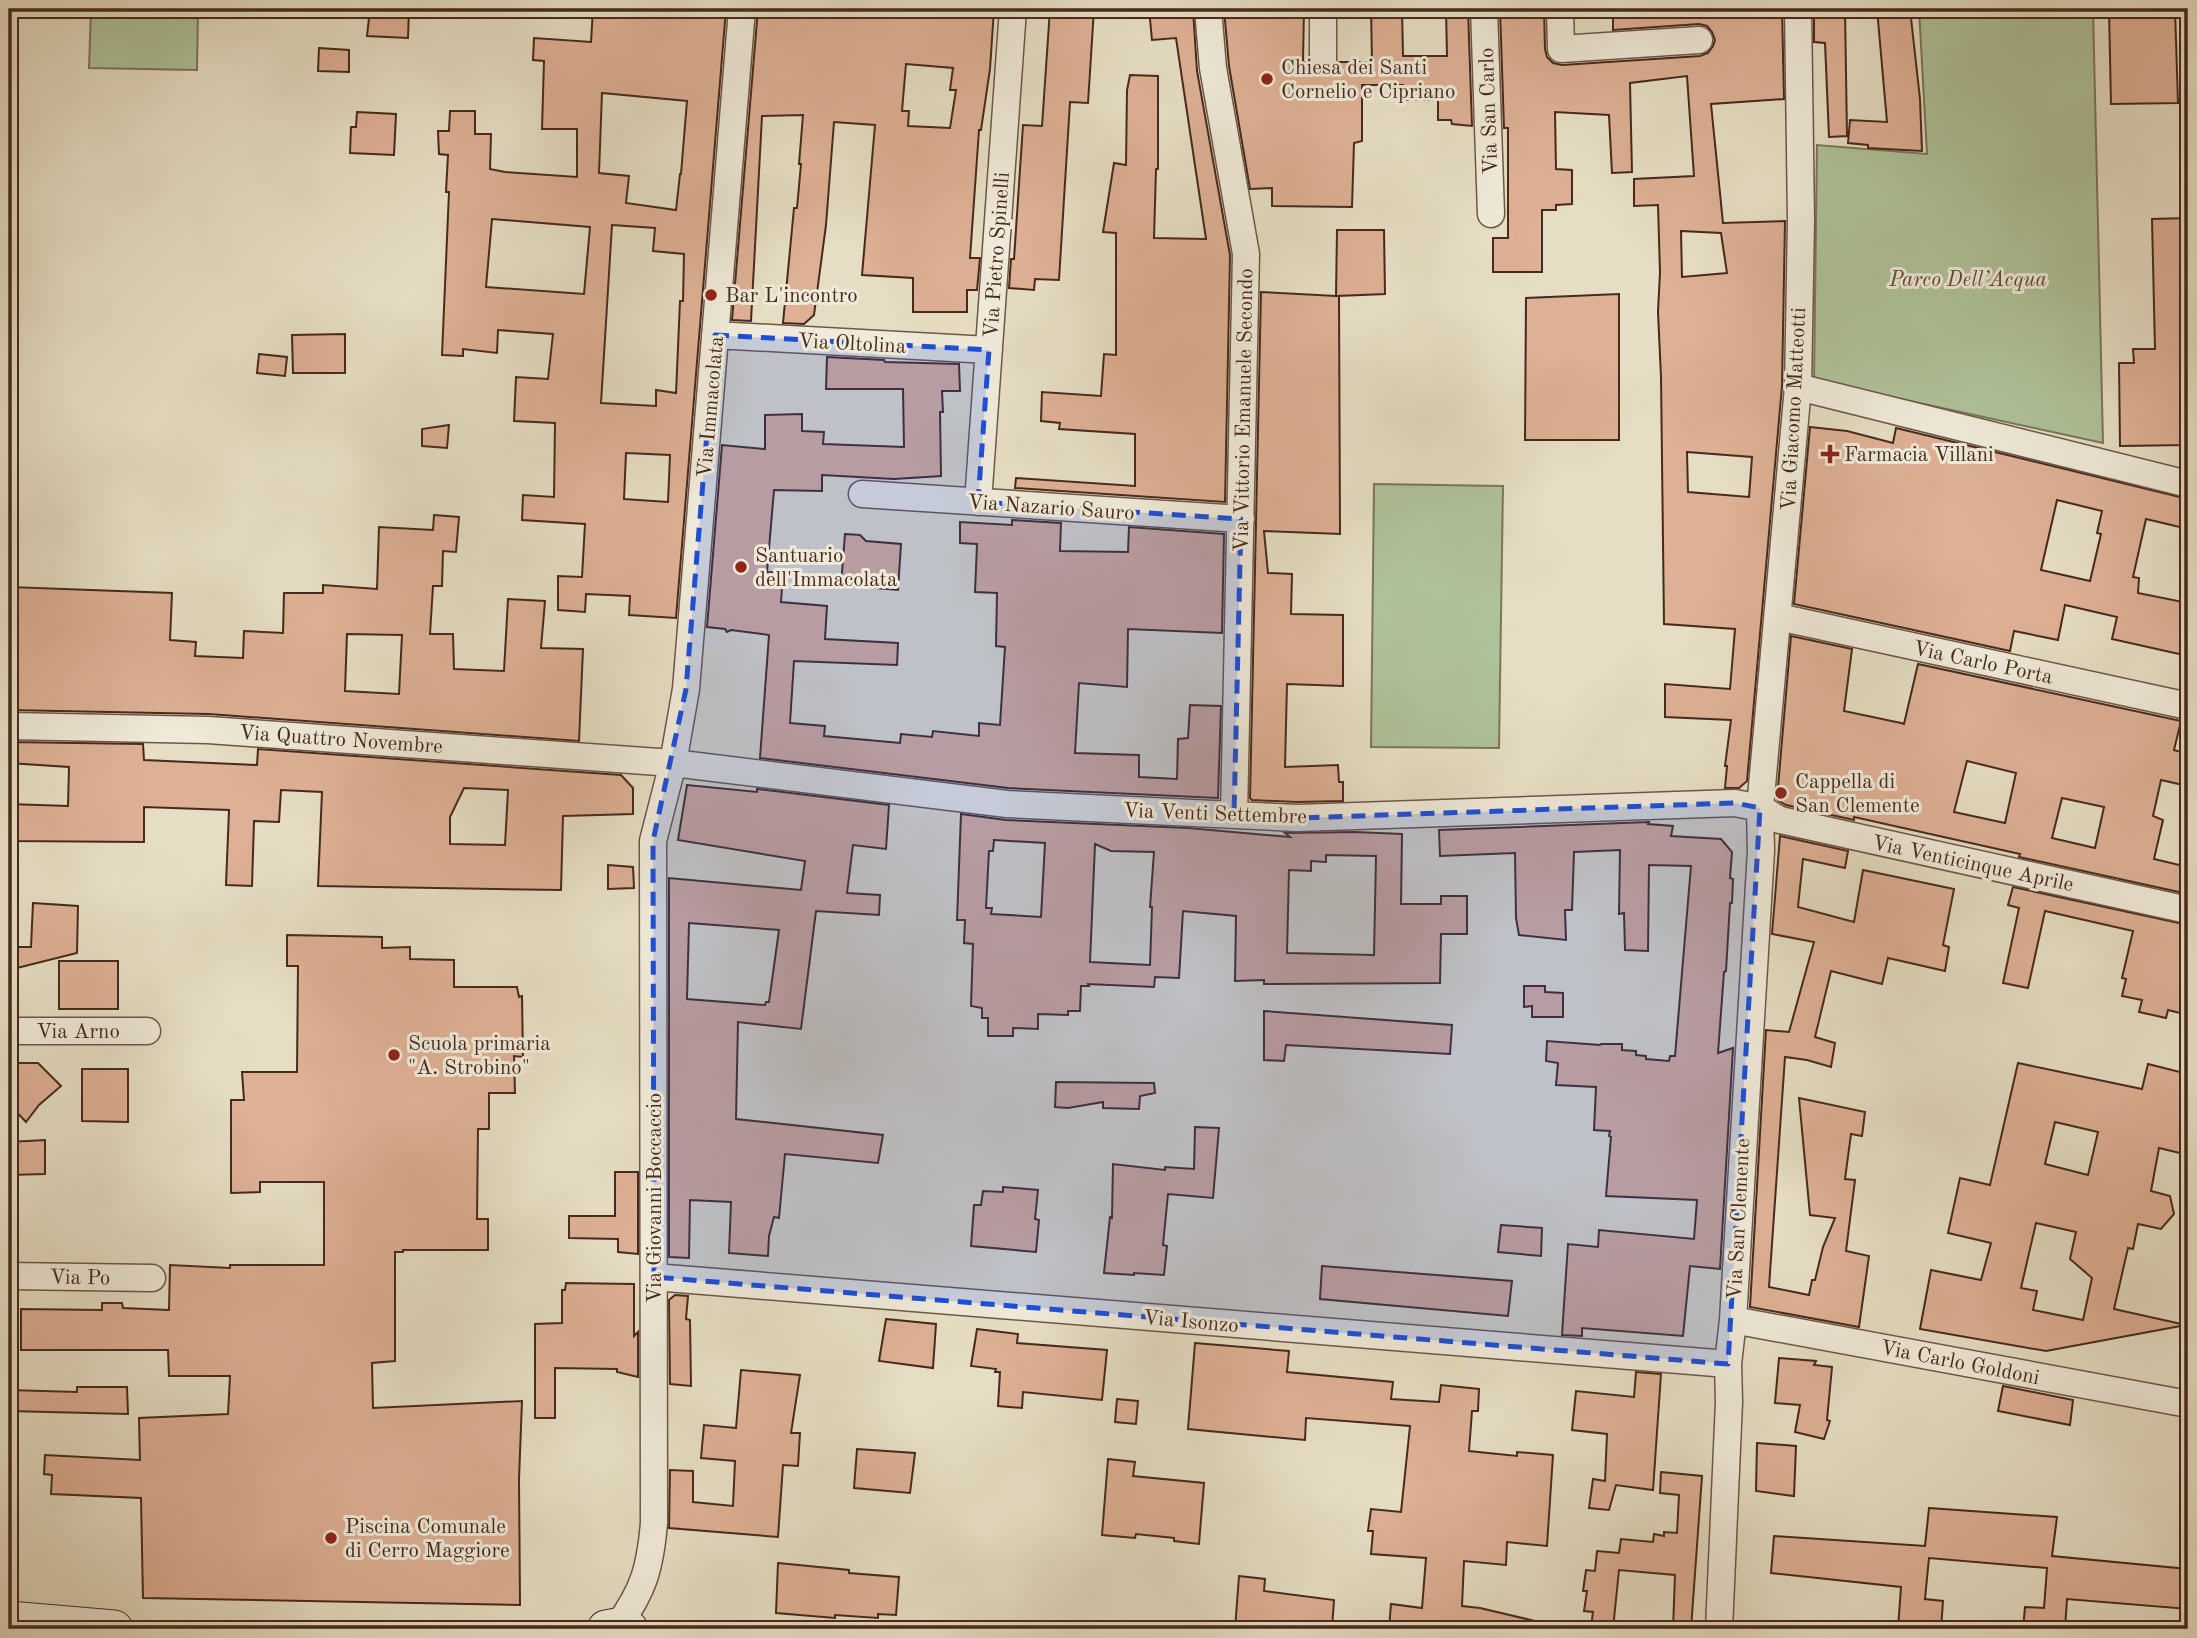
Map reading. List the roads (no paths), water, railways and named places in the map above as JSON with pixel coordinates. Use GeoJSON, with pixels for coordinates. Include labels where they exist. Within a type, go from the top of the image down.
{"type":"FeatureCollection","features":[{"type":"Feature","properties":{"kind":"street","name":"Via Immacolata"},"geometry":{"type":"LineString","coordinates":[[673,763],[687,689],[742,9]]}},
{"type":"Feature","properties":{"kind":"street","name":"Via Pietro Spinelli"},"geometry":{"type":"LineString","coordinates":[[978,502],[1013,9]]}},
{"type":"Feature","properties":{"kind":"street","name":"Via Vittorio Emanuele Secondo"},"geometry":{"type":"LineString","coordinates":[[1208,9],[1213,68],[1246,254],[1234,815]]}},
{"type":"Feature","properties":{"kind":"street"},"geometry":{"type":"LineString","coordinates":[[1323,9],[1323,59]]}},
{"type":"Feature","properties":{"kind":"street","name":"Via San Carlo"},"geometry":{"type":"LineString","coordinates":[[1484,9],[1492,214]]}},
{"type":"Feature","properties":{"kind":"street"},"geometry":{"type":"LineString","coordinates":[[1560,9],[1561,49],[1699,40]]}},
{"type":"Feature","properties":{"kind":"street","name":"Via Giacomo Matteotti"},"geometry":{"type":"LineString","coordinates":[[1760,808],[1798,387],[1801,220],[1798,9]]}},
{"type":"Feature","properties":{"kind":"street","name":"Via Oltolina"},"geometry":{"type":"LineString","coordinates":[[715,335],[989,350]]}},
{"type":"Feature","properties":{"kind":"street"},"geometry":{"type":"LineString","coordinates":[[1798,387],[2188,484]]}},
{"type":"Feature","properties":{"kind":"street","name":"Via Nazario Sauro"},"geometry":{"type":"LineString","coordinates":[[862,494],[1241,519]]}},
{"type":"Feature","properties":{"kind":"street","name":"Via Carlo Porta"},"geometry":{"type":"LineString","coordinates":[[1778,617],[2188,706]]}},
{"type":"Feature","properties":{"kind":"street","name":"Via Quattro Novembre"},"geometry":{"type":"LineString","coordinates":[[9,726],[208,730],[673,763]]}},
{"type":"Feature","properties":{"kind":"street","name":"Via Venti Settembre"},"geometry":{"type":"LineString","coordinates":[[673,763],[1007,804],[1297,818],[1735,803],[1760,808]]}},
{"type":"Feature","properties":{"kind":"street","name":"Via Giovanni Boccaccio"},"geometry":{"type":"LineString","coordinates":[[617,1628],[640,1592],[652,1548],[654,1523],[653,841],[673,763]]}},
{"type":"Feature","properties":{"kind":"street","name":"Via Venticinque Aprile"},"geometry":{"type":"LineString","coordinates":[[1760,808],[1780,820],[2188,911]]}},
{"type":"Feature","properties":{"kind":"street","name":"Via San Clemente"},"geometry":{"type":"LineString","coordinates":[[1719,1629],[1729,1402],[1728,1364],[1761,851],[1760,808]]}},
{"type":"Feature","properties":{"kind":"street","name":"Via Arno"},"geometry":{"type":"LineString","coordinates":[[9,1031],[147,1031]]}},
{"type":"Feature","properties":{"kind":"street","name":"Via Po"},"geometry":{"type":"LineString","coordinates":[[9,1276],[152,1278]]}},
{"type":"Feature","properties":{"kind":"street","name":"Via Isonzo"},"geometry":{"type":"LineString","coordinates":[[654,1277],[1728,1364]]}},
{"type":"Feature","properties":{"kind":"street","name":"Via Carlo Goldoni"},"geometry":{"type":"LineString","coordinates":[[1732,1320],[2188,1405]]}},
{"type":"Feature","properties":{"kind":"street"},"geometry":{"type":"LineString","coordinates":[[9,1620],[114,1629]]}},
{"type":"Feature","properties":{"kind":"place","name":"Chiesa dei Santi Cornelio e Cipriano"},"geometry":{"type":"Point","coordinates":[1267,79]}},
{"type":"Feature","properties":{"kind":"place","name":"Bar L'incontro"},"geometry":{"type":"Point","coordinates":[711,295]}},
{"type":"Feature","properties":{"kind":"place","name":"Farmacia Villani"},"geometry":{"type":"Point","coordinates":[1830,454]}},
{"type":"Feature","properties":{"kind":"place","name":"Santuario dell'Immacolata"},"geometry":{"type":"Point","coordinates":[741,567]}},
{"type":"Feature","properties":{"kind":"place","name":"Cappella di San Clemente"},"geometry":{"type":"Point","coordinates":[1781,793]}},
{"type":"Feature","properties":{"kind":"place","name":"Scuola primaria \"A. Strobino\""},"geometry":{"type":"Point","coordinates":[394,1055]}},
{"type":"Feature","properties":{"kind":"place","name":"Piscina Comunale di Cerro Maggiore"},"geometry":{"type":"Point","coordinates":[331,1538]}},
{"type":"Feature","properties":{"kind":"park label","name":"Parco Dell’Acqua"},"geometry":{"type":"Point","coordinates":[1968,279]}}]}
